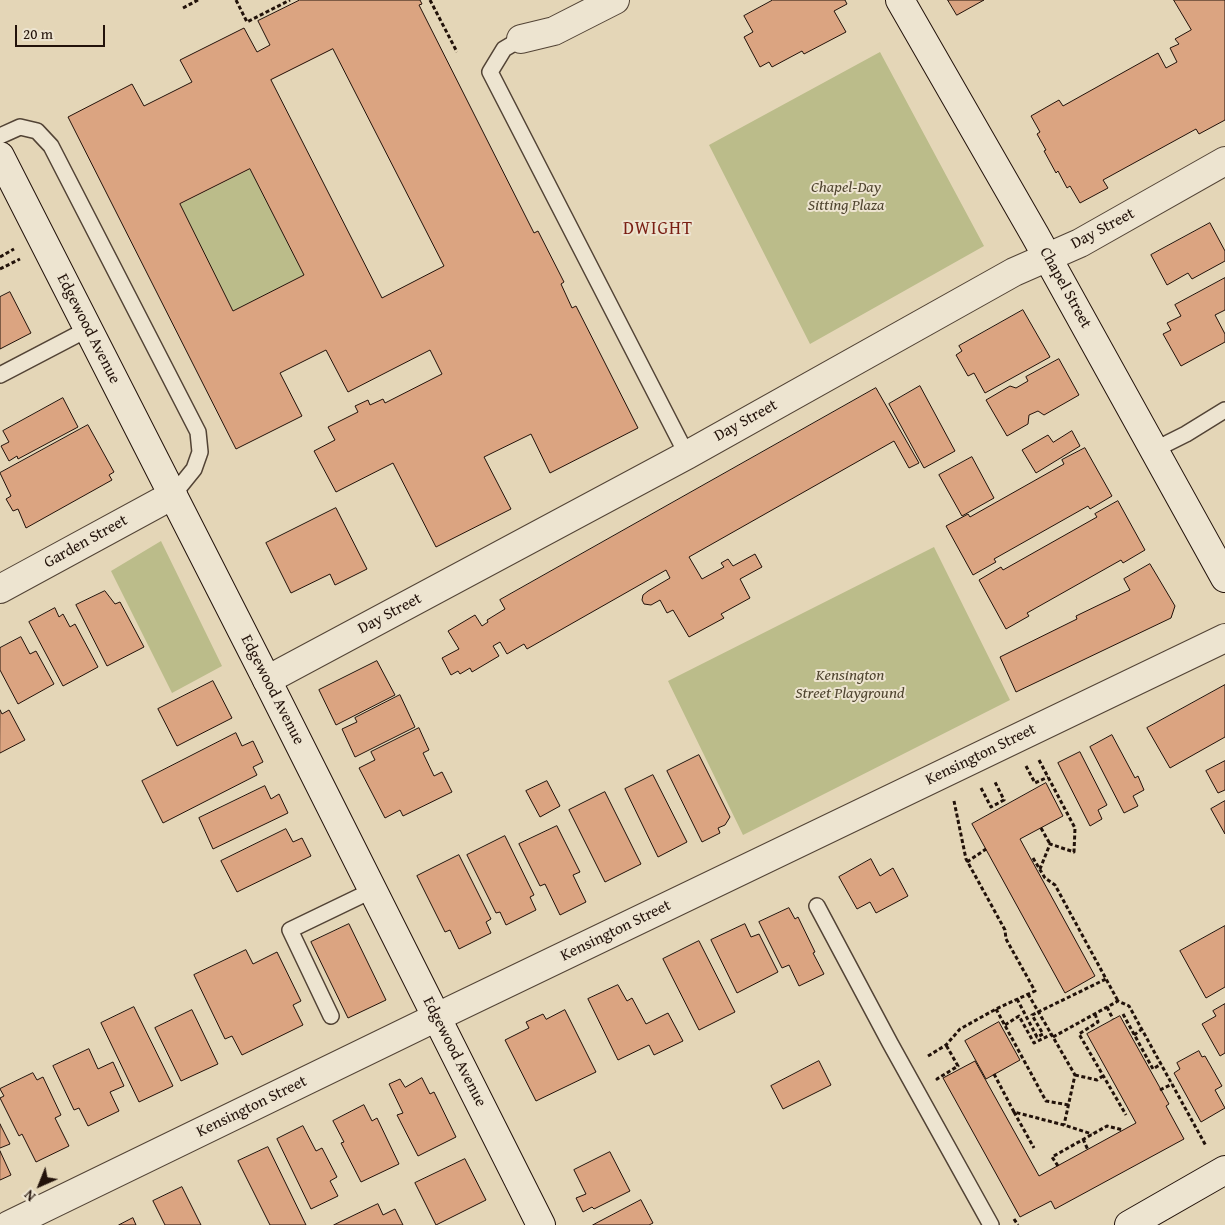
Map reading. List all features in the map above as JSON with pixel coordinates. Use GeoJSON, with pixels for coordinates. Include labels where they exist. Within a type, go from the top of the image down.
{"type":"FeatureCollection","features":[{"type":"Feature","properties":{"kind":"street"},"geometry":{"type":"LineString","coordinates":[[521,39],[554,31],[615,0]]}},
{"type":"Feature","properties":{"kind":"street","name":"Chapel Street"},"geometry":{"type":"LineString","coordinates":[[900,0],[1048,257],[1225,578]]}},
{"type":"Feature","properties":{"kind":"street","name":"Edgewood Avenue"},"geometry":{"type":"LineString","coordinates":[[0,156],[542,1225]]}},
{"type":"Feature","properties":{"kind":"street","name":"Day Street"},"geometry":{"type":"LineString","coordinates":[[267,680],[687,455],[1014,272],[1080,243],[1225,161]]}},
{"type":"Feature","properties":{"kind":"street","name":"Garden Street"},"geometry":{"type":"LineString","coordinates":[[0,589],[173,495]]}},
{"type":"Feature","properties":{"kind":"street","name":"Kensington Street"},"geometry":{"type":"LineString","coordinates":[[9,1225],[437,1016],[1225,638]]}},
{"type":"Feature","properties":{"kind":"street"},"geometry":{"type":"LineString","coordinates":[[1129,1225],[1217,1160]]}},
{"type":"Feature","properties":{"kind":"lane"},"geometry":{"type":"LineString","coordinates":[[521,39],[504,49],[490,72],[687,455]]}},
{"type":"Feature","properties":{"kind":"lane"},"geometry":{"type":"LineString","coordinates":[[0,136],[20,127],[37,131],[51,146],[198,432],[200,452],[194,469],[173,495]]}},
{"type":"Feature","properties":{"kind":"lane"},"geometry":{"type":"LineString","coordinates":[[0,375],[88,329]]}},
{"type":"Feature","properties":{"kind":"lane"},"geometry":{"type":"LineString","coordinates":[[1154,450],[1186,434],[1225,410]]}},
{"type":"Feature","properties":{"kind":"lane"},"geometry":{"type":"LineString","coordinates":[[332,1016],[290,930],[372,890]]}},
{"type":"Feature","properties":{"kind":"lane"},"geometry":{"type":"LineString","coordinates":[[817,906],[890,1043],[991,1225]]}},
{"type":"Feature","properties":{"kind":"path"},"geometry":{"type":"LineString","coordinates":[[183,8],[198,0]]}},
{"type":"Feature","properties":{"kind":"path"},"geometry":{"type":"LineString","coordinates":[[236,0],[247,22],[290,0]]}},
{"type":"Feature","properties":{"kind":"path"},"geometry":{"type":"LineString","coordinates":[[430,0],[457,52]]}},
{"type":"Feature","properties":{"kind":"path"},"geometry":{"type":"LineString","coordinates":[[0,257],[19,246]]}},
{"type":"Feature","properties":{"kind":"path"},"geometry":{"type":"LineString","coordinates":[[0,269],[25,256]]}},
{"type":"Feature","properties":{"kind":"path"},"geometry":{"type":"LineString","coordinates":[[1039,760],[1075,828],[1074,852],[1050,844],[1041,828]]}},
{"type":"Feature","properties":{"kind":"path"},"geometry":{"type":"LineString","coordinates":[[1026,766],[1035,784],[1048,777]]}},
{"type":"Feature","properties":{"kind":"path"},"geometry":{"type":"LineString","coordinates":[[981,788],[991,807],[1004,800],[994,782]]}},
{"type":"Feature","properties":{"kind":"path"},"geometry":{"type":"LineString","coordinates":[[928,1056],[946,1045],[960,1029],[996,1008],[1035,991],[1006,939],[1005,930],[967,862],[954,801]]}},
{"type":"Feature","properties":{"kind":"path"},"geometry":{"type":"LineString","coordinates":[[1040,869],[1050,844]]}},
{"type":"Feature","properties":{"kind":"path"},"geometry":{"type":"LineString","coordinates":[[967,862],[986,849]]}},
{"type":"Feature","properties":{"kind":"path"},"geometry":{"type":"LineString","coordinates":[[1033,858],[1045,878],[1055,884],[1118,1001],[1129,1006],[1217,1160]]}},
{"type":"Feature","properties":{"kind":"path"},"geometry":{"type":"LineString","coordinates":[[1017,999],[1037,1037],[1043,1034],[1032,1015],[1106,979]]}},
{"type":"Feature","properties":{"kind":"path"},"geometry":{"type":"LineString","coordinates":[[1028,994],[1075,1075],[1064,1125]]}},
{"type":"Feature","properties":{"kind":"path"},"geometry":{"type":"LineString","coordinates":[[1005,1025],[1019,1016],[1034,1043],[1053,1036],[1118,1001]]}},
{"type":"Feature","properties":{"kind":"path"},"geometry":{"type":"LineString","coordinates":[[1107,1007],[1113,1020]]}},
{"type":"Feature","properties":{"kind":"path"},"geometry":{"type":"LineString","coordinates":[[996,1008],[1046,1100],[1069,1105]]}},
{"type":"Feature","properties":{"kind":"path"},"geometry":{"type":"LineString","coordinates":[[1095,1014],[1098,1022],[1080,1034],[1126,1115]]}},
{"type":"Feature","properties":{"kind":"path"},"geometry":{"type":"LineString","coordinates":[[1123,1014],[1153,1069],[1161,1064]]}},
{"type":"Feature","properties":{"kind":"path"},"geometry":{"type":"LineString","coordinates":[[1134,1034],[1142,1029]]}},
{"type":"Feature","properties":{"kind":"path"},"geometry":{"type":"LineString","coordinates":[[942,1087],[937,1079],[958,1066],[946,1045]]}},
{"type":"Feature","properties":{"kind":"path"},"geometry":{"type":"LineString","coordinates":[[994,1074],[1034,1148]]}},
{"type":"Feature","properties":{"kind":"path"},"geometry":{"type":"LineString","coordinates":[[1075,1075],[1097,1080],[1103,1076]]}},
{"type":"Feature","properties":{"kind":"path"},"geometry":{"type":"LineString","coordinates":[[1160,1090],[1172,1084]]}},
{"type":"Feature","properties":{"kind":"path"},"geometry":{"type":"LineString","coordinates":[[1014,1112],[1092,1134]]}},
{"type":"Feature","properties":{"kind":"path"},"geometry":{"type":"LineString","coordinates":[[1058,1166],[1052,1157],[1092,1134],[1107,1126],[1123,1130]]}},
{"type":"Feature","properties":{"kind":"path"},"geometry":{"type":"LineString","coordinates":[[1083,1139],[1088,1150]]}},
{"type":"Feature","properties":{"kind":"path"},"geometry":{"type":"LineString","coordinates":[[1013,1216],[1018,1225]]}},
{"type":"Feature","properties":{"kind":"green space","name":"Chapel-Day Sitting Plaza"},"geometry":{"type":"Polygon","coordinates":[[[880,52],[984,246],[810,344],[709,145],[880,52]]]}},
{"type":"Feature","properties":{"kind":"green space"},"geometry":{"type":"Polygon","coordinates":[[[250,169],[304,275],[233,311],[180,204],[250,169]]]}},
{"type":"Feature","properties":{"kind":"green space"},"geometry":{"type":"Polygon","coordinates":[[[161,541],[222,666],[172,693],[111,571],[161,541]]]}},
{"type":"Feature","properties":{"kind":"green space","name":"Kensington Street Playground"},"geometry":{"type":"Polygon","coordinates":[[[934,547],[1010,700],[743,835],[668,681],[934,547]]]}},
{"type":"Feature","properties":{"kind":"building"},"geometry":{"type":"Polygon","coordinates":[[[300,0],[420,0],[422,4],[419,5],[534,233],[538,231],[564,282],[561,284],[572,308],[576,306],[638,428],[550,473],[531,434],[484,457],[511,509],[436,547],[393,463],[336,492],[314,451],[335,440],[328,427],[358,412],[355,406],[368,400],[370,405],[383,399],[385,403],[442,374],[430,350],[348,392],[326,350],[280,373],[302,416],[236,449],[68,117],[132,84],[144,106],[192,82],[180,60],[244,28],[257,52],[270,45],[258,21],[300,0]],[[333,49],[271,80],[382,298],[444,266],[333,49]],[[250,169],[180,204],[233,311],[304,275],[250,169]]]}},
{"type":"Feature","properties":{"kind":"building"},"geometry":{"type":"Polygon","coordinates":[[[773,0],[845,0],[847,4],[834,11],[846,32],[804,54],[802,51],[772,67],[769,62],[760,67],[744,37],[753,32],[744,16],[773,0]]]}},
{"type":"Feature","properties":{"kind":"building"},"geometry":{"type":"Polygon","coordinates":[[[948,0],[984,0],[957,15],[948,0]]]}},
{"type":"Feature","properties":{"kind":"building"},"geometry":{"type":"Polygon","coordinates":[[[1174,0],[1225,0],[1225,120],[1199,134],[1196,129],[1103,180],[1108,188],[1080,203],[1070,186],[1067,188],[1058,171],[1056,173],[1044,151],[1046,150],[1037,134],[1040,132],[1031,116],[1059,100],[1063,106],[1158,53],[1166,68],[1177,62],[1170,48],[1179,44],[1175,39],[1191,30],[1174,0]]]}},
{"type":"Feature","properties":{"kind":"building"},"geometry":{"type":"Polygon","coordinates":[[[1210,223],[1225,251],[1225,261],[1192,279],[1188,273],[1167,285],[1151,255],[1210,223]]]}},
{"type":"Feature","properties":{"kind":"building"},"geometry":{"type":"Polygon","coordinates":[[[1225,278],[1225,310],[1215,315],[1225,334],[1225,342],[1181,366],[1163,334],[1171,330],[1167,323],[1181,316],[1175,305],[1225,278]]]}},
{"type":"Feature","properties":{"kind":"building"},"geometry":{"type":"Polygon","coordinates":[[[10,292],[31,333],[0,349],[0,297],[10,292]]]}},
{"type":"Feature","properties":{"kind":"building"},"geometry":{"type":"Polygon","coordinates":[[[1023,310],[1050,357],[985,393],[974,373],[968,376],[956,355],[962,351],[959,346],[1023,310]]]}},
{"type":"Feature","properties":{"kind":"building"},"geometry":{"type":"Polygon","coordinates":[[[1059,359],[1079,395],[1044,415],[1038,411],[1029,415],[1028,424],[1007,436],[986,400],[1010,386],[1016,388],[1028,381],[1026,377],[1059,359]]]}},
{"type":"Feature","properties":{"kind":"building"},"geometry":{"type":"Polygon","coordinates":[[[920,386],[955,451],[924,468],[889,404],[920,386]]]}},
{"type":"Feature","properties":{"kind":"building"},"geometry":{"type":"Polygon","coordinates":[[[876,388],[919,463],[909,468],[894,441],[689,557],[702,579],[724,567],[721,563],[728,559],[733,566],[755,554],[762,567],[740,579],[750,598],[721,614],[724,618],[689,637],[673,610],[667,613],[660,600],[651,605],[644,604],[642,600],[643,595],[670,578],[666,570],[527,649],[524,644],[507,654],[500,642],[493,646],[499,656],[472,672],[470,668],[460,674],[458,671],[451,675],[442,658],[459,649],[448,631],[475,615],[482,626],[488,622],[487,620],[505,609],[500,600],[876,388]]]}},
{"type":"Feature","properties":{"kind":"building"},"geometry":{"type":"Polygon","coordinates":[[[63,398],[78,427],[18,459],[17,456],[9,461],[1,446],[9,442],[3,431],[63,398]]]}},
{"type":"Feature","properties":{"kind":"building"},"geometry":{"type":"Polygon","coordinates":[[[88,425],[114,472],[109,475],[112,480],[26,528],[18,509],[13,511],[6,499],[11,496],[0,473],[88,425]]]}},
{"type":"Feature","properties":{"kind":"building"},"geometry":{"type":"Polygon","coordinates":[[[1072,431],[1080,446],[1036,473],[1022,450],[1048,435],[1053,442],[1072,431]]]}},
{"type":"Feature","properties":{"kind":"building"},"geometry":{"type":"Polygon","coordinates":[[[1085,448],[1112,496],[1090,509],[1088,506],[994,559],[996,562],[973,575],[946,526],[968,514],[970,517],[1064,464],[1062,460],[1085,448]]]}},
{"type":"Feature","properties":{"kind":"building"},"geometry":{"type":"Polygon","coordinates":[[[972,457],[994,498],[962,516],[939,475],[972,457]]]}},
{"type":"Feature","properties":{"kind":"building"},"geometry":{"type":"Polygon","coordinates":[[[1118,501],[1145,550],[1123,563],[1121,560],[1027,613],[1029,616],[1006,629],[979,580],[1001,567],[1003,570],[1097,517],[1095,514],[1118,501]]]}},
{"type":"Feature","properties":{"kind":"building"},"geometry":{"type":"Polygon","coordinates":[[[336,508],[367,569],[335,585],[330,574],[291,593],[266,543],[336,508]]]}},
{"type":"Feature","properties":{"kind":"building"},"geometry":{"type":"Polygon","coordinates":[[[1150,564],[1175,606],[1171,618],[1016,692],[1000,657],[1077,619],[1076,616],[1130,590],[1124,579],[1150,564]]]}},
{"type":"Feature","properties":{"kind":"building"},"geometry":{"type":"Polygon","coordinates":[[[105,591],[115,604],[120,602],[144,647],[107,666],[76,605],[105,591]]]}},
{"type":"Feature","properties":{"kind":"building"},"geometry":{"type":"Polygon","coordinates":[[[55,608],[59,617],[63,614],[70,627],[75,624],[98,667],[63,686],[29,622],[55,608]]]}},
{"type":"Feature","properties":{"kind":"building"},"geometry":{"type":"Polygon","coordinates":[[[21,637],[30,654],[36,651],[54,684],[18,704],[0,670],[0,648],[21,637]]]}},
{"type":"Feature","properties":{"kind":"building"},"geometry":{"type":"Polygon","coordinates":[[[377,661],[395,695],[336,725],[319,690],[377,661]]]}},
{"type":"Feature","properties":{"kind":"building"},"geometry":{"type":"Polygon","coordinates":[[[213,681],[232,718],[177,746],[158,709],[213,681]]]}},
{"type":"Feature","properties":{"kind":"building"},"geometry":{"type":"Polygon","coordinates":[[[1225,685],[1225,737],[1170,768],[1147,728],[1225,685]]]}},
{"type":"Feature","properties":{"kind":"building"},"geometry":{"type":"Polygon","coordinates":[[[400,695],[415,727],[355,757],[342,729],[357,722],[355,718],[400,695]]]}},
{"type":"Feature","properties":{"kind":"building"},"geometry":{"type":"Polygon","coordinates":[[[0,710],[2,714],[9,710],[25,740],[0,753],[0,710]]]}},
{"type":"Feature","properties":{"kind":"building"},"geometry":{"type":"Polygon","coordinates":[[[419,728],[429,750],[423,753],[434,776],[442,772],[452,792],[403,816],[400,810],[385,818],[359,768],[375,760],[371,752],[419,728]]]}},
{"type":"Feature","properties":{"kind":"building"},"geometry":{"type":"Polygon","coordinates":[[[236,733],[242,746],[253,741],[263,762],[253,767],[257,775],[163,823],[142,781],[236,733]]]}},
{"type":"Feature","properties":{"kind":"building"},"geometry":{"type":"Polygon","coordinates":[[[1112,735],[1135,778],[1138,776],[1144,790],[1133,796],[1138,806],[1124,813],[1090,747],[1112,735]]]}},
{"type":"Feature","properties":{"kind":"building"},"geometry":{"type":"Polygon","coordinates":[[[1080,752],[1107,805],[1098,810],[1102,819],[1090,826],[1058,763],[1080,752]]]}},
{"type":"Feature","properties":{"kind":"building"},"geometry":{"type":"Polygon","coordinates":[[[699,755],[730,817],[725,825],[718,828],[720,833],[702,842],[667,771],[699,755]]]}},
{"type":"Feature","properties":{"kind":"building"},"geometry":{"type":"Polygon","coordinates":[[[1225,761],[1225,790],[1218,793],[1206,771],[1225,761]]]}},
{"type":"Feature","properties":{"kind":"building"},"geometry":{"type":"Polygon","coordinates":[[[653,775],[687,842],[658,857],[625,789],[653,775]]]}},
{"type":"Feature","properties":{"kind":"building"},"geometry":{"type":"Polygon","coordinates":[[[547,781],[560,806],[540,817],[526,791],[547,781]]]}},
{"type":"Feature","properties":{"kind":"building"},"geometry":{"type":"Polygon","coordinates":[[[1046,783],[1063,816],[1020,839],[1095,976],[1065,993],[972,824],[1046,783]]]}},
{"type":"Feature","properties":{"kind":"building"},"geometry":{"type":"Polygon","coordinates":[[[265,786],[271,799],[279,794],[288,813],[213,849],[199,818],[265,786]]]}},
{"type":"Feature","properties":{"kind":"building"},"geometry":{"type":"Polygon","coordinates":[[[605,792],[641,864],[605,882],[569,810],[605,792]]]}},
{"type":"Feature","properties":{"kind":"building"},"geometry":{"type":"Polygon","coordinates":[[[1225,801],[1225,834],[1211,809],[1225,801]]]}},
{"type":"Feature","properties":{"kind":"building"},"geometry":{"type":"Polygon","coordinates":[[[557,826],[580,872],[573,875],[586,902],[560,915],[545,884],[540,886],[519,844],[557,826]]]}},
{"type":"Feature","properties":{"kind":"building"},"geometry":{"type":"Polygon","coordinates":[[[286,829],[293,842],[302,838],[311,856],[237,892],[221,861],[286,829]]]}},
{"type":"Feature","properties":{"kind":"building"},"geometry":{"type":"Polygon","coordinates":[[[505,836],[534,895],[530,897],[536,910],[506,925],[500,912],[496,913],[467,855],[505,836]]]}},
{"type":"Feature","properties":{"kind":"building"},"geometry":{"type":"Polygon","coordinates":[[[459,855],[491,919],[486,922],[491,933],[459,949],[450,930],[445,932],[417,876],[459,855]]]}},
{"type":"Feature","properties":{"kind":"building"},"geometry":{"type":"Polygon","coordinates":[[[871,859],[880,876],[893,868],[908,896],[876,913],[870,902],[857,909],[839,877],[871,859]]]}},
{"type":"Feature","properties":{"kind":"building"},"geometry":{"type":"Polygon","coordinates":[[[789,908],[795,919],[798,917],[824,974],[799,986],[789,965],[782,968],[759,922],[789,908]]]}},
{"type":"Feature","properties":{"kind":"building"},"geometry":{"type":"Polygon","coordinates":[[[349,924],[386,1000],[348,1018],[311,942],[349,924]]]}},
{"type":"Feature","properties":{"kind":"building"},"geometry":{"type":"Polygon","coordinates":[[[745,924],[751,937],[759,934],[778,972],[737,993],[711,940],[745,924]]]}},
{"type":"Feature","properties":{"kind":"building"},"geometry":{"type":"Polygon","coordinates":[[[1225,926],[1225,987],[1206,998],[1180,951],[1225,926]]]}},
{"type":"Feature","properties":{"kind":"building"},"geometry":{"type":"Polygon","coordinates":[[[699,941],[735,1012],[699,1030],[663,959],[699,941]]]}},
{"type":"Feature","properties":{"kind":"building"},"geometry":{"type":"Polygon","coordinates":[[[246,950],[253,964],[277,952],[301,1001],[293,1005],[303,1025],[242,1055],[232,1036],[225,1039],[194,975],[246,950]]]}},
{"type":"Feature","properties":{"kind":"building"},"geometry":{"type":"Polygon","coordinates":[[[618,985],[627,1001],[632,998],[646,1024],[668,1013],[683,1041],[654,1055],[649,1045],[618,1060],[588,999],[618,985]]]}},
{"type":"Feature","properties":{"kind":"building"},"geometry":{"type":"Polygon","coordinates":[[[1225,1004],[1225,1053],[1220,1056],[1202,1024],[1216,1016],[1213,1011],[1225,1004]]]}},
{"type":"Feature","properties":{"kind":"building"},"geometry":{"type":"Polygon","coordinates":[[[134,1007],[173,1086],[139,1102],[101,1023],[134,1007]]]}},
{"type":"Feature","properties":{"kind":"building"},"geometry":{"type":"Polygon","coordinates":[[[192,1010],[218,1064],[181,1081],[155,1028],[192,1010]]]}},
{"type":"Feature","properties":{"kind":"building"},"geometry":{"type":"Polygon","coordinates":[[[565,1010],[596,1072],[536,1101],[505,1040],[529,1028],[526,1022],[543,1014],[546,1019],[565,1010]]]}},
{"type":"Feature","properties":{"kind":"building"},"geometry":{"type":"Polygon","coordinates":[[[1120,1016],[1169,1104],[1166,1106],[1184,1139],[1055,1209],[1051,1201],[1020,1217],[943,1078],[975,1061],[1039,1176],[1136,1123],[1087,1034],[1120,1016]]]}},
{"type":"Feature","properties":{"kind":"building"},"geometry":{"type":"Polygon","coordinates":[[[999,1022],[1020,1060],[986,1079],[965,1041],[999,1022]]]}},
{"type":"Feature","properties":{"kind":"building"},"geometry":{"type":"Polygon","coordinates":[[[89,1049],[98,1069],[113,1062],[124,1086],[110,1092],[119,1111],[88,1126],[79,1108],[74,1110],[53,1066],[89,1049]]]}},
{"type":"Feature","properties":{"kind":"building"},"geometry":{"type":"Polygon","coordinates":[[[1199,1051],[1202,1057],[1205,1056],[1222,1086],[1215,1090],[1225,1108],[1201,1122],[1174,1073],[1180,1069],[1177,1063],[1199,1051]]]}},
{"type":"Feature","properties":{"kind":"building"},"geometry":{"type":"Polygon","coordinates":[[[819,1061],[831,1085],[783,1109],[771,1086],[819,1061]]]}},
{"type":"Feature","properties":{"kind":"building"},"geometry":{"type":"Polygon","coordinates":[[[33,1073],[37,1080],[43,1077],[61,1115],[55,1118],[69,1146],[36,1162],[22,1134],[19,1136],[0,1098],[4,1096],[0,1089],[33,1073]]]}},
{"type":"Feature","properties":{"kind":"building"},"geometry":{"type":"Polygon","coordinates":[[[422,1078],[430,1094],[434,1092],[456,1137],[418,1156],[397,1115],[403,1113],[389,1084],[400,1079],[405,1087],[422,1078]]]}},
{"type":"Feature","properties":{"kind":"building"},"geometry":{"type":"Polygon","coordinates":[[[364,1105],[372,1121],[377,1118],[399,1164],[361,1182],[341,1143],[344,1142],[333,1121],[364,1105]]]}},
{"type":"Feature","properties":{"kind":"building"},"geometry":{"type":"Polygon","coordinates":[[[0,1124],[10,1144],[0,1148],[0,1124]]]}},
{"type":"Feature","properties":{"kind":"building"},"geometry":{"type":"Polygon","coordinates":[[[303,1126],[316,1151],[322,1148],[337,1177],[330,1181],[338,1196],[311,1209],[277,1139],[303,1126]]]}},
{"type":"Feature","properties":{"kind":"building"},"geometry":{"type":"Polygon","coordinates":[[[268,1147],[306,1225],[270,1225],[238,1161],[268,1147]]]}},
{"type":"Feature","properties":{"kind":"building"},"geometry":{"type":"Polygon","coordinates":[[[0,1151],[11,1175],[0,1180],[0,1151]]]}},
{"type":"Feature","properties":{"kind":"building"},"geometry":{"type":"Polygon","coordinates":[[[610,1152],[630,1191],[594,1209],[592,1207],[583,1212],[576,1198],[586,1194],[574,1170],[610,1152]]]}},
{"type":"Feature","properties":{"kind":"building"},"geometry":{"type":"Polygon","coordinates":[[[465,1159],[486,1200],[436,1225],[415,1183],[465,1159]]]}},
{"type":"Feature","properties":{"kind":"building"},"geometry":{"type":"Polygon","coordinates":[[[182,1187],[201,1225],[165,1225],[153,1201],[182,1187]]]}},
{"type":"Feature","properties":{"kind":"building"},"geometry":{"type":"Polygon","coordinates":[[[641,1200],[653,1223],[649,1225],[593,1225],[641,1200]]]}},
{"type":"Feature","properties":{"kind":"building"},"geometry":{"type":"Polygon","coordinates":[[[378,1204],[383,1215],[395,1209],[403,1225],[334,1225],[378,1204]]]}},
{"type":"Feature","properties":{"kind":"building"},"geometry":{"type":"Polygon","coordinates":[[[133,1218],[136,1225],[119,1225],[133,1218]]]}},
{"type":"Feature","properties":{"kind":"district","name":"DWIGHT"},"geometry":{"type":"Point","coordinates":[658,229]}}]}
